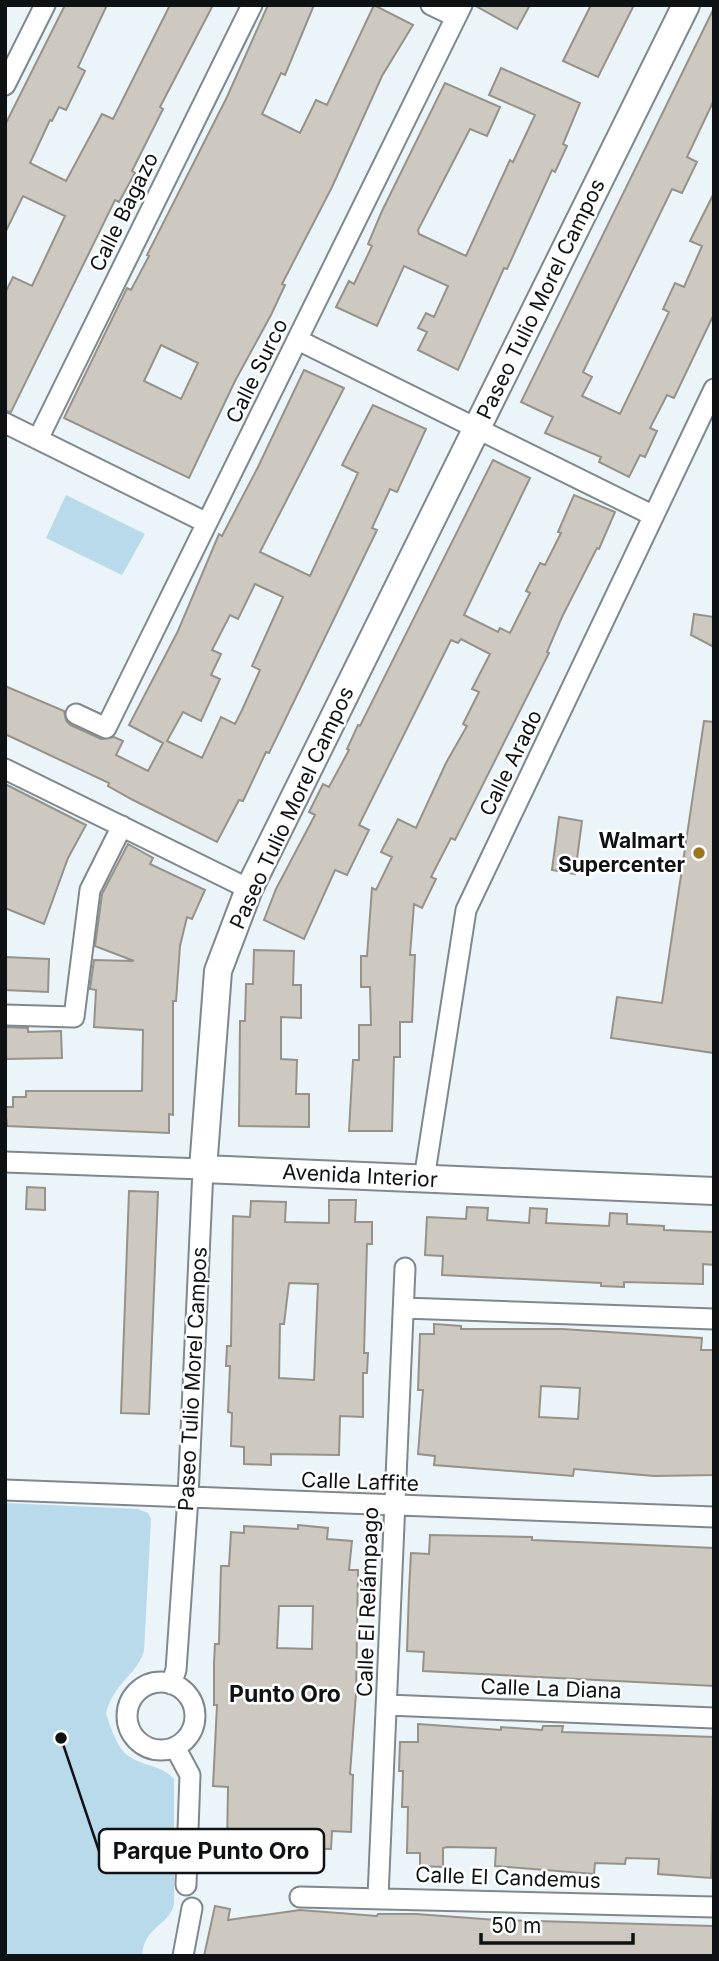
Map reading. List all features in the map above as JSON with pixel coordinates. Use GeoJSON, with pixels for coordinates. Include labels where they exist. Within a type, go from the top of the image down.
{"type":"FeatureCollection","features":[{"type":"Feature","properties":{"kind":"street"},"geometry":{"type":"LineString","coordinates":[[5,85],[44,5]]}},
{"type":"Feature","properties":{"kind":"street","name":"Calle Bagazo"},"geometry":{"type":"LineString","coordinates":[[37,439],[252,5]]}},
{"type":"Feature","properties":{"kind":"street"},"geometry":{"type":"LineString","coordinates":[[431,5],[459,11]]}},
{"type":"Feature","properties":{"kind":"street","name":"Paseo Tulio Morel Campos"},"geometry":{"type":"LineString","coordinates":[[172,1684],[176,1670],[188,1497],[203,1169],[218,971],[249,889],[686,5]]}},
{"type":"Feature","properties":{"kind":"street","name":"Calle Surco"},"geometry":{"type":"LineString","coordinates":[[76,714],[106,728],[459,11]]}},
{"type":"Feature","properties":{"kind":"street"},"geometry":{"type":"LineString","coordinates":[[298,340],[652,515]]}},
{"type":"Feature","properties":{"kind":"street","name":"Calle Arado"},"geometry":{"type":"LineString","coordinates":[[424,1179],[466,910],[714,389]]}},
{"type":"Feature","properties":{"kind":"street"},"geometry":{"type":"LineString","coordinates":[[5,423],[207,523]]}},
{"type":"Feature","properties":{"kind":"street"},"geometry":{"type":"LineString","coordinates":[[5,769],[249,889]]}},
{"type":"Feature","properties":{"kind":"street"},"geometry":{"type":"LineString","coordinates":[[5,1015],[74,1017],[90,890],[122,826]]}},
{"type":"Feature","properties":{"kind":"street","name":"Avenida Interior"},"geometry":{"type":"LineString","coordinates":[[5,1162],[714,1191]]}},
{"type":"Feature","properties":{"kind":"street","name":"Calle El Relámpago"},"geometry":{"type":"LineString","coordinates":[[378,1897],[405,1268]]}},
{"type":"Feature","properties":{"kind":"street"},"geometry":{"type":"LineString","coordinates":[[404,1308],[714,1319]]}},
{"type":"Feature","properties":{"kind":"street","name":"Calle Laffite"},"geometry":{"type":"LineString","coordinates":[[5,1490],[394,1507],[714,1517]]}},
{"type":"Feature","properties":{"kind":"street"},"geometry":{"type":"LineString","coordinates":[[153,1682],[172,1684],[189,1696],[194,1708],[195,1722],[190,1734],[175,1746],[155,1750],[142,1745],[132,1736],[127,1724],[127,1710],[131,1698],[141,1688],[153,1682]]}},
{"type":"Feature","properties":{"kind":"street","name":"Calle La Diana"},"geometry":{"type":"LineString","coordinates":[[387,1705],[714,1718]]}},
{"type":"Feature","properties":{"kind":"street"},"geometry":{"type":"LineString","coordinates":[[175,1746],[190,1775],[186,1885]]}},
{"type":"Feature","properties":{"kind":"street","name":"Calle El Candemus"},"geometry":{"type":"LineString","coordinates":[[300,1897],[714,1907]]}},
{"type":"Feature","properties":{"kind":"street"},"geometry":{"type":"LineString","coordinates":[[183,1956],[191,1908]]}},
{"type":"Feature","properties":{"kind":"shaded area"},"geometry":{"type":"Polygon","coordinates":[[[66,495],[145,534],[122,575],[46,538],[66,495]]]}},
{"type":"Feature","properties":{"kind":"shaded area"},"geometry":{"type":"Polygon","coordinates":[[[5,1503],[138,1509],[148,1513],[151,1519],[144,1651],[136,1667],[113,1695],[106,1714],[115,1738],[125,1753],[164,1771],[174,1779],[174,1904],[167,1917],[147,1938],[142,1956],[5,1956],[5,1503]]]}},
{"type":"Feature","properties":{"kind":"building"},"geometry":{"type":"Polygon","coordinates":[[[65,5],[107,5],[78,67],[85,71],[66,110],[59,107],[52,121],[50,120],[30,163],[66,181],[102,114],[113,119],[170,5],[213,5],[160,107],[163,109],[132,171],[135,173],[119,202],[115,200],[11,412],[5,411],[5,293],[13,277],[32,286],[65,216],[23,196],[5,233],[5,125],[65,5]]]}},
{"type":"Feature","properties":{"kind":"building"},"geometry":{"type":"Polygon","coordinates":[[[268,5],[314,5],[285,75],[281,73],[262,114],[300,133],[316,100],[327,105],[374,5],[413,25],[382,76],[332,187],[282,284],[285,285],[271,315],[235,381],[189,478],[64,418],[127,288],[131,290],[149,256],[147,255],[227,97],[268,5]],[[161,345],[144,381],[181,399],[198,363],[161,345]]]}},
{"type":"Feature","properties":{"kind":"building"},"geometry":{"type":"Polygon","coordinates":[[[474,5],[530,5],[517,29],[474,5]]]}},
{"type":"Feature","properties":{"kind":"building"},"geometry":{"type":"Polygon","coordinates":[[[591,5],[634,5],[598,77],[563,61],[591,5]]]}},
{"type":"Feature","properties":{"kind":"building"},"geometry":{"type":"Polygon","coordinates":[[[714,8],[714,100],[687,157],[697,162],[682,193],[672,189],[583,372],[592,377],[582,396],[620,414],[669,312],[663,309],[675,283],[684,287],[702,246],[690,241],[714,193],[714,314],[674,398],[667,395],[650,428],[657,431],[645,457],[640,455],[629,477],[599,462],[601,457],[545,433],[553,417],[521,402],[714,8]]]}},
{"type":"Feature","properties":{"kind":"building"},"geometry":{"type":"Polygon","coordinates":[[[501,68],[580,103],[563,144],[567,146],[555,172],[552,170],[507,269],[504,268],[458,370],[418,350],[427,332],[418,328],[426,313],[434,317],[448,286],[404,266],[377,326],[336,307],[349,281],[354,284],[372,246],[368,244],[382,211],[445,83],[500,107],[487,136],[470,129],[418,230],[419,234],[466,256],[510,160],[513,162],[535,115],[489,95],[501,68]]]}},
{"type":"Feature","properties":{"kind":"building"},"geometry":{"type":"Polygon","coordinates":[[[304,370],[344,388],[260,552],[310,576],[358,473],[342,465],[373,405],[426,429],[397,492],[390,489],[372,528],[377,530],[269,753],[266,752],[243,801],[239,800],[217,842],[133,800],[108,786],[109,783],[5,734],[5,686],[64,711],[70,725],[101,739],[114,737],[123,741],[116,755],[148,771],[163,743],[129,725],[178,631],[219,534],[222,536],[304,370]],[[255,584],[238,619],[230,615],[212,650],[221,654],[211,675],[220,679],[201,721],[183,712],[167,741],[202,758],[221,717],[235,724],[260,670],[252,666],[283,597],[255,584]]]}},
{"type":"Feature","properties":{"kind":"building"},"geometry":{"type":"Polygon","coordinates":[[[493,460],[530,478],[464,615],[498,632],[500,628],[510,633],[530,593],[526,591],[540,563],[545,565],[561,533],[558,532],[574,495],[615,512],[599,549],[597,548],[562,617],[547,652],[549,653],[455,840],[451,838],[431,877],[436,879],[422,908],[414,904],[410,955],[415,955],[412,1022],[400,1022],[400,1057],[394,1057],[392,1131],[349,1131],[353,1060],[359,1060],[359,1025],[371,1025],[370,987],[361,987],[361,956],[367,956],[372,888],[376,890],[392,857],[381,852],[398,819],[416,828],[446,763],[467,726],[463,724],[479,692],[472,689],[490,654],[461,639],[458,643],[451,640],[359,825],[369,830],[347,875],[335,870],[304,939],[264,920],[276,889],[315,815],[309,812],[323,784],[329,787],[349,750],[347,749],[358,725],[360,726],[493,460]]]}},
{"type":"Feature","properties":{"kind":"building"},"geometry":{"type":"Polygon","coordinates":[[[694,614],[714,617],[714,647],[691,635],[694,614]]]}},
{"type":"Feature","properties":{"kind":"building","name":"Walmart Supercenter"},"geometry":{"type":"Polygon","coordinates":[[[704,721],[714,722],[714,1053],[611,1038],[617,997],[662,1003],[704,721]]]}},
{"type":"Feature","properties":{"kind":"building"},"geometry":{"type":"Polygon","coordinates":[[[5,784],[86,825],[68,858],[44,924],[5,908],[5,784]]]}},
{"type":"Feature","properties":{"kind":"building"},"geometry":{"type":"Polygon","coordinates":[[[559,817],[582,821],[575,874],[552,870],[559,817]]]}},
{"type":"Feature","properties":{"kind":"building"},"geometry":{"type":"Polygon","coordinates":[[[128,844],[153,858],[150,864],[205,890],[192,919],[187,917],[180,946],[176,1001],[173,1001],[173,1115],[169,1114],[169,1133],[7,1126],[5,1107],[13,1107],[13,1097],[26,1097],[26,1091],[142,1091],[143,1030],[94,1027],[96,990],[90,989],[94,960],[134,961],[95,946],[102,894],[128,844]]]}},
{"type":"Feature","properties":{"kind":"building"},"geometry":{"type":"Polygon","coordinates":[[[254,950],[294,951],[293,985],[301,985],[301,1018],[281,1017],[281,1059],[297,1060],[296,1094],[309,1094],[309,1127],[239,1126],[240,1021],[245,1021],[246,984],[253,984],[254,950]]]}},
{"type":"Feature","properties":{"kind":"building"},"geometry":{"type":"Polygon","coordinates":[[[5,957],[49,959],[48,992],[5,990],[5,957]]]}},
{"type":"Feature","properties":{"kind":"building"},"geometry":{"type":"Polygon","coordinates":[[[5,1027],[28,1028],[28,1032],[61,1031],[62,1058],[5,1059],[5,1027]]]}},
{"type":"Feature","properties":{"kind":"building"},"geometry":{"type":"Polygon","coordinates":[[[27,1187],[45,1188],[45,1210],[26,1209],[27,1187]]]}},
{"type":"Feature","properties":{"kind":"building"},"geometry":{"type":"Polygon","coordinates":[[[129,1191],[158,1192],[149,1414],[121,1413],[129,1191]]]}},
{"type":"Feature","properties":{"kind":"building"},"geometry":{"type":"Polygon","coordinates":[[[329,1200],[356,1200],[355,1222],[372,1222],[372,1244],[367,1244],[364,1353],[368,1353],[367,1373],[363,1373],[363,1417],[340,1416],[339,1455],[271,1454],[271,1465],[244,1464],[244,1447],[231,1446],[232,1413],[228,1412],[230,1366],[226,1366],[227,1346],[231,1346],[233,1216],[250,1217],[251,1201],[286,1202],[285,1222],[329,1223],[329,1200]],[[289,1283],[284,1324],[280,1324],[279,1378],[314,1380],[318,1284],[289,1283]]]}},
{"type":"Feature","properties":{"kind":"building"},"geometry":{"type":"Polygon","coordinates":[[[467,1207],[488,1208],[487,1220],[529,1223],[530,1208],[547,1209],[546,1223],[609,1226],[610,1213],[627,1214],[627,1224],[664,1226],[664,1230],[714,1232],[714,1265],[703,1264],[703,1284],[624,1282],[624,1287],[601,1286],[601,1283],[442,1275],[443,1256],[425,1255],[427,1217],[466,1219],[467,1207]]]}},
{"type":"Feature","properties":{"kind":"building"},"geometry":{"type":"Polygon","coordinates":[[[434,1324],[461,1326],[461,1329],[562,1329],[702,1338],[701,1350],[714,1350],[714,1475],[654,1476],[574,1469],[573,1476],[434,1465],[435,1456],[418,1454],[423,1390],[418,1390],[420,1334],[434,1334],[434,1324]],[[541,1386],[539,1417],[578,1419],[580,1388],[541,1386]]]}},
{"type":"Feature","properties":{"kind":"building"},"geometry":{"type":"Polygon","coordinates":[[[298,1525],[328,1528],[327,1539],[352,1541],[349,1570],[358,1570],[356,1693],[350,1774],[353,1775],[351,1832],[332,1831],[331,1849],[227,1847],[228,1787],[213,1786],[217,1705],[214,1705],[214,1663],[215,1644],[219,1644],[221,1566],[229,1566],[231,1532],[244,1533],[244,1526],[298,1529],[298,1525]],[[279,1606],[277,1648],[312,1649],[313,1606],[279,1606]]]}},
{"type":"Feature","properties":{"kind":"building"},"geometry":{"type":"Polygon","coordinates":[[[430,1535],[532,1537],[532,1540],[714,1548],[714,1686],[423,1671],[424,1652],[407,1651],[409,1591],[411,1553],[429,1554],[430,1535]]]}},
{"type":"Feature","properties":{"kind":"building"},"geometry":{"type":"Polygon","coordinates":[[[418,1724],[501,1730],[501,1727],[542,1730],[543,1726],[563,1726],[562,1732],[714,1737],[711,1878],[658,1874],[659,1859],[626,1858],[625,1864],[595,1863],[594,1874],[495,1866],[496,1848],[447,1847],[443,1848],[443,1867],[420,1866],[420,1853],[407,1853],[408,1807],[402,1807],[403,1771],[399,1771],[400,1742],[418,1742],[418,1724]]]}},
{"type":"Feature","properties":{"kind":"building"},"geometry":{"type":"Polygon","coordinates":[[[215,1906],[230,1909],[228,1920],[300,1910],[377,1916],[416,1914],[497,1920],[713,1926],[714,1956],[204,1956],[215,1906]]]}},
{"type":"Feature","properties":{"kind":"place","name":"Walmart Supercenter"},"geometry":{"type":"Point","coordinates":[699,853]}},
{"type":"Feature","properties":{"kind":"place","name":"Parque Punto Oro"},"geometry":{"type":"Point","coordinates":[61,1738]}},
{"type":"Feature","properties":{"kind":"district","name":"Punto Oro"},"geometry":{"type":"Point","coordinates":[285,1694]}}]}
